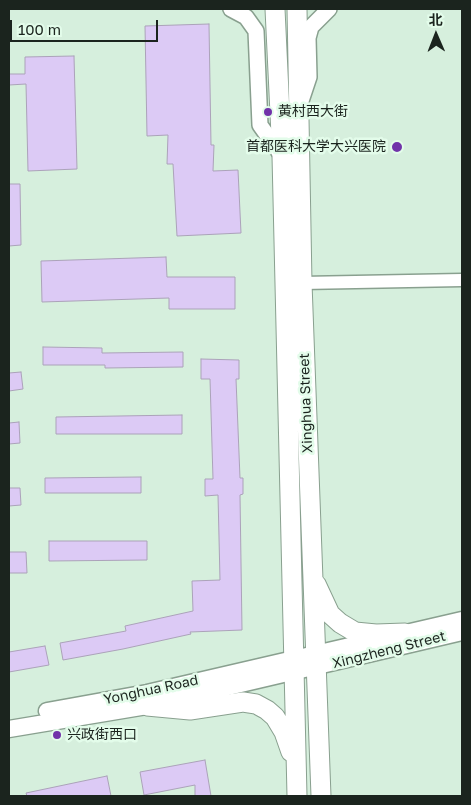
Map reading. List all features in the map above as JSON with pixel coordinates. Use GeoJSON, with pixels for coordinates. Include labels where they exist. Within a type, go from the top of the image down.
{"type":"FeatureCollection","features":[{"type":"Feature","properties":{"kind":"main road","name":"Xinghua Street"},"geometry":{"type":"LineString","coordinates":[[275,9],[282,156],[297,788]]}},
{"type":"Feature","properties":{"kind":"main road","name":"Xinghua Street"},"geometry":{"type":"LineString","coordinates":[[298,9],[302,283],[321,796]]}},
{"type":"Feature","properties":{"kind":"main road"},"geometry":{"type":"LineString","coordinates":[[312,575],[330,614],[340,623],[356,632],[376,634],[405,633]]}},
{"type":"Feature","properties":{"kind":"main road","name":"Xingzheng Street"},"geometry":{"type":"LineString","coordinates":[[315,661],[405,633],[462,620]]}},
{"type":"Feature","properties":{"kind":"main road","name":"Xingzheng Street"},"geometry":{"type":"LineString","coordinates":[[315,661],[462,632]]}},
{"type":"Feature","properties":{"kind":"main road"},"geometry":{"type":"LineString","coordinates":[[293,667],[315,661]]}},
{"type":"Feature","properties":{"kind":"main road","name":"Yonghua Road"},"geometry":{"type":"LineString","coordinates":[[9,729],[147,706],[293,667]]}},
{"type":"Feature","properties":{"kind":"main road","name":"Yonghua Road"},"geometry":{"type":"LineString","coordinates":[[9,718],[293,667]]}},
{"type":"Feature","properties":{"kind":"main road"},"geometry":{"type":"LineString","coordinates":[[147,706],[190,710],[243,702],[256,704],[271,714],[284,732],[293,757],[297,788]]}},
{"type":"Feature","properties":{"kind":"street"},"geometry":{"type":"LineString","coordinates":[[231,9],[246,17],[256,32],[260,126],[282,156]]}},
{"type":"Feature","properties":{"kind":"street"},"geometry":{"type":"LineString","coordinates":[[298,109],[309,77],[308,38],[311,27],[329,9]]}},
{"type":"Feature","properties":{"kind":"street"},"geometry":{"type":"LineString","coordinates":[[302,283],[462,280]]}},
{"type":"Feature","properties":{"kind":"building"},"geometry":{"type":"Polygon","coordinates":[[[209,24],[211,145],[214,145],[213,171],[238,170],[241,233],[177,236],[173,164],[167,164],[168,135],[147,136],[145,26],[209,24]]]}},
{"type":"Feature","properties":{"kind":"building"},"geometry":{"type":"Polygon","coordinates":[[[74,56],[77,169],[28,171],[26,84],[9,85],[9,74],[25,74],[25,57],[74,56]]]}},
{"type":"Feature","properties":{"kind":"building"},"geometry":{"type":"Polygon","coordinates":[[[9,184],[20,184],[21,245],[9,246],[9,184]]]}},
{"type":"Feature","properties":{"kind":"building"},"geometry":{"type":"Polygon","coordinates":[[[166,257],[167,277],[235,277],[235,309],[169,309],[169,298],[42,302],[41,261],[166,257]]]}},
{"type":"Feature","properties":{"kind":"building"},"geometry":{"type":"Polygon","coordinates":[[[43,347],[102,348],[102,353],[183,352],[183,367],[105,368],[105,365],[43,365],[43,347]]]}},
{"type":"Feature","properties":{"kind":"building"},"geometry":{"type":"Polygon","coordinates":[[[201,359],[239,360],[239,379],[236,379],[240,478],[243,478],[243,494],[240,495],[242,630],[190,632],[191,634],[63,660],[60,643],[126,631],[125,626],[193,611],[192,581],[220,580],[218,495],[205,496],[205,479],[213,479],[210,379],[201,379],[201,359]]]}},
{"type":"Feature","properties":{"kind":"building"},"geometry":{"type":"Polygon","coordinates":[[[21,372],[23,389],[9,391],[9,373],[21,372]]]}},
{"type":"Feature","properties":{"kind":"building"},"geometry":{"type":"Polygon","coordinates":[[[182,415],[182,434],[56,434],[56,417],[182,415]]]}},
{"type":"Feature","properties":{"kind":"building"},"geometry":{"type":"Polygon","coordinates":[[[19,422],[20,443],[9,444],[9,423],[19,422]]]}},
{"type":"Feature","properties":{"kind":"building"},"geometry":{"type":"Polygon","coordinates":[[[141,477],[141,493],[45,493],[45,478],[141,477]]]}},
{"type":"Feature","properties":{"kind":"building"},"geometry":{"type":"Polygon","coordinates":[[[9,488],[20,488],[21,505],[9,506],[9,488]]]}},
{"type":"Feature","properties":{"kind":"building"},"geometry":{"type":"Polygon","coordinates":[[[49,541],[147,541],[147,560],[49,561],[49,541]]]}},
{"type":"Feature","properties":{"kind":"building"},"geometry":{"type":"Polygon","coordinates":[[[9,552],[26,552],[27,573],[9,573],[9,552]]]}},
{"type":"Feature","properties":{"kind":"building"},"geometry":{"type":"Polygon","coordinates":[[[45,646],[49,665],[9,672],[9,652],[45,646]]]}},
{"type":"Feature","properties":{"kind":"building"},"geometry":{"type":"Polygon","coordinates":[[[205,760],[211,796],[195,796],[195,785],[144,795],[140,772],[205,760]]]}},
{"type":"Feature","properties":{"kind":"building"},"geometry":{"type":"Polygon","coordinates":[[[107,776],[111,796],[27,796],[26,793],[107,776]]]}},
{"type":"Feature","properties":{"kind":"place","name":"黄村西大街"},"geometry":{"type":"Point","coordinates":[268,112]}},
{"type":"Feature","properties":{"kind":"place","name":"首都医科大学大兴医院"},"geometry":{"type":"Point","coordinates":[397,147]}},
{"type":"Feature","properties":{"kind":"place","name":"兴政街西口"},"geometry":{"type":"Point","coordinates":[57,735]}}]}
